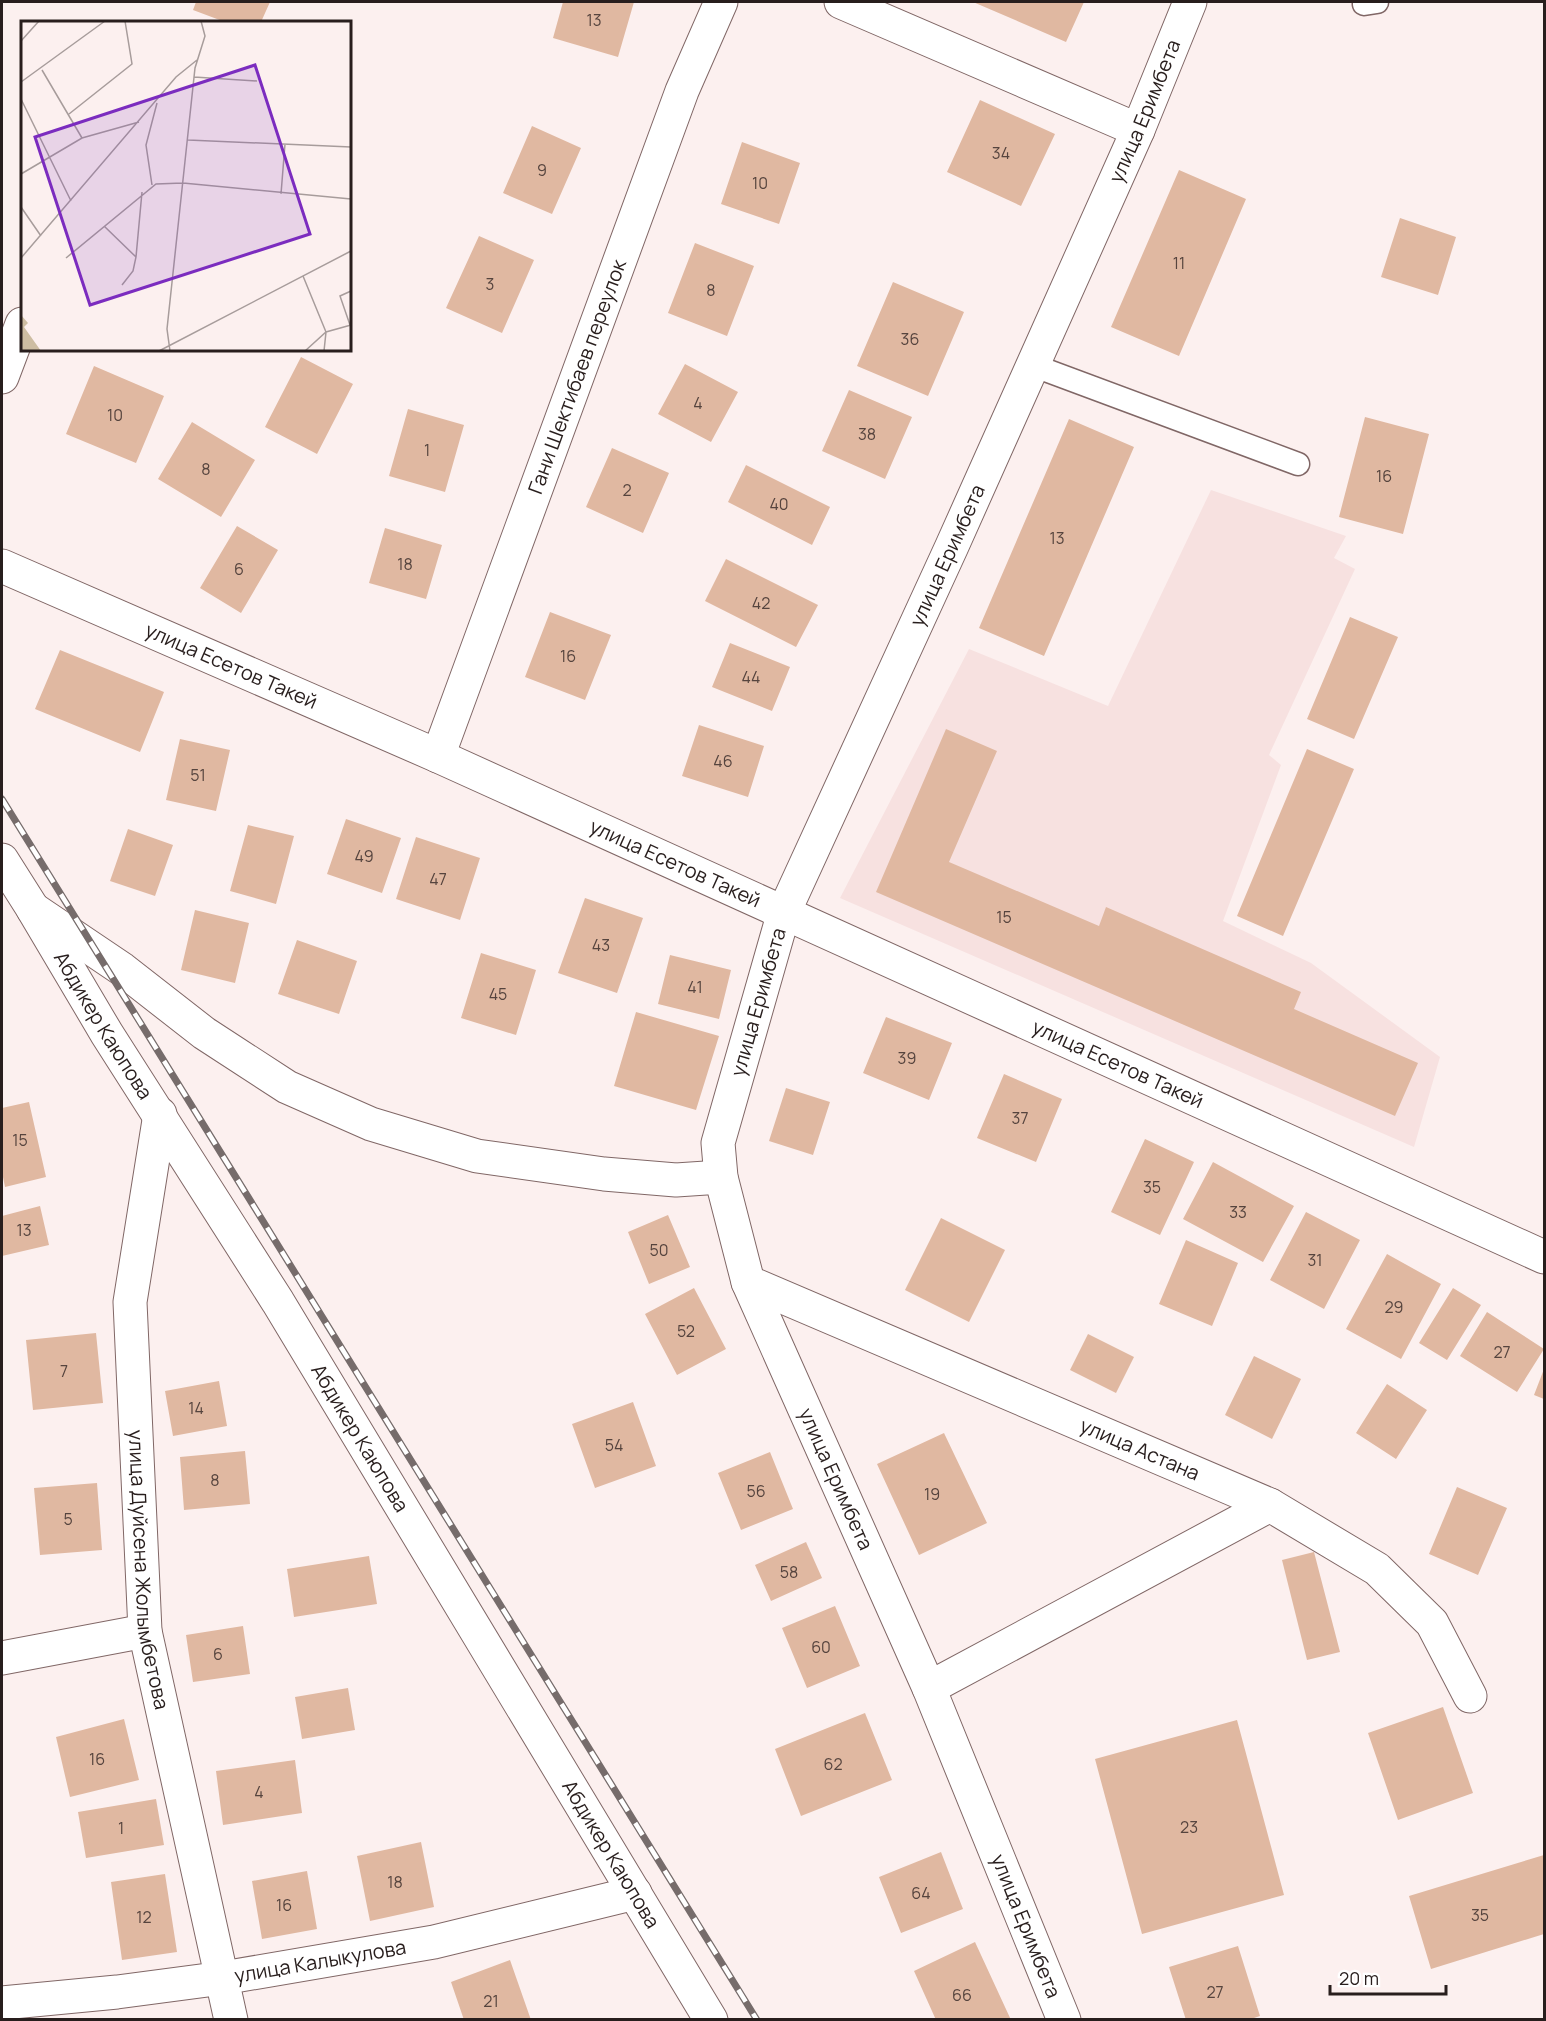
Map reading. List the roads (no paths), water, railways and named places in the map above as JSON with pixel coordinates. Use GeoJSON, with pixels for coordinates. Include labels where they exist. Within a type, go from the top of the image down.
{"type":"FeatureCollection","features":[{"type":"Feature","properties":{"kind":"street","name":"Гани Шектибаев переулок"},"geometry":{"type":"LineString","coordinates":[[438,756],[682,91],[721,2]]}},
{"type":"Feature","properties":{"kind":"street"},"geometry":{"type":"LineString","coordinates":[[842,2],[1137,129]]}},
{"type":"Feature","properties":{"kind":"street","name":"улица Еримбета"},"geometry":{"type":"LineString","coordinates":[[1064,2019],[929,1688],[748,1282],[721,1177],[718,1143],[784,912],[952,546],[1137,129],[1190,2]]}},
{"type":"Feature","properties":{"kind":"street"},"geometry":{"type":"LineString","coordinates":[[2,378],[21,327]]}},
{"type":"Feature","properties":{"kind":"street","name":"улица Есетов Такей"},"geometry":{"type":"LineString","coordinates":[[2,566],[438,756],[1545,1257]]}},
{"type":"Feature","properties":{"kind":"street","name":"Абдикер Каюпова"},"geometry":{"type":"LineString","coordinates":[[2,860],[107,1034],[278,1302],[711,2019]]}},
{"type":"Feature","properties":{"kind":"street"},"geometry":{"type":"LineString","coordinates":[[33,909],[122,969],[204,1033],[287,1087],[371,1124],[477,1156],[604,1174],[676,1180],[721,1177]]}},
{"type":"Feature","properties":{"kind":"street","name":"улица Дуйсена Жолымбетова"},"geometry":{"type":"LineString","coordinates":[[160,1114],[130,1302],[144,1631],[231,2019]]}},
{"type":"Feature","properties":{"kind":"street","name":"улица Астана"},"geometry":{"type":"LineString","coordinates":[[748,1282],[1270,1505],[1377,1569],[1432,1623],[1470,1696]]}},
{"type":"Feature","properties":{"kind":"street"},"geometry":{"type":"LineString","coordinates":[[929,1688],[1270,1505]]}},
{"type":"Feature","properties":{"kind":"street"},"geometry":{"type":"LineString","coordinates":[[2,1658],[144,1631]]}},
{"type":"Feature","properties":{"kind":"street","name":"улица Калыкулова"},"geometry":{"type":"LineString","coordinates":[[2,2003],[117,1992],[223,1978],[434,1942],[634,1893]]}},
{"type":"Feature","properties":{"kind":"lane"},"geometry":{"type":"LineString","coordinates":[[1032,365],[1298,464]]}},
{"type":"Feature","properties":{"kind":"railway"},"geometry":{"type":"LineString","coordinates":[[2,799],[757,2020]]}}]}
